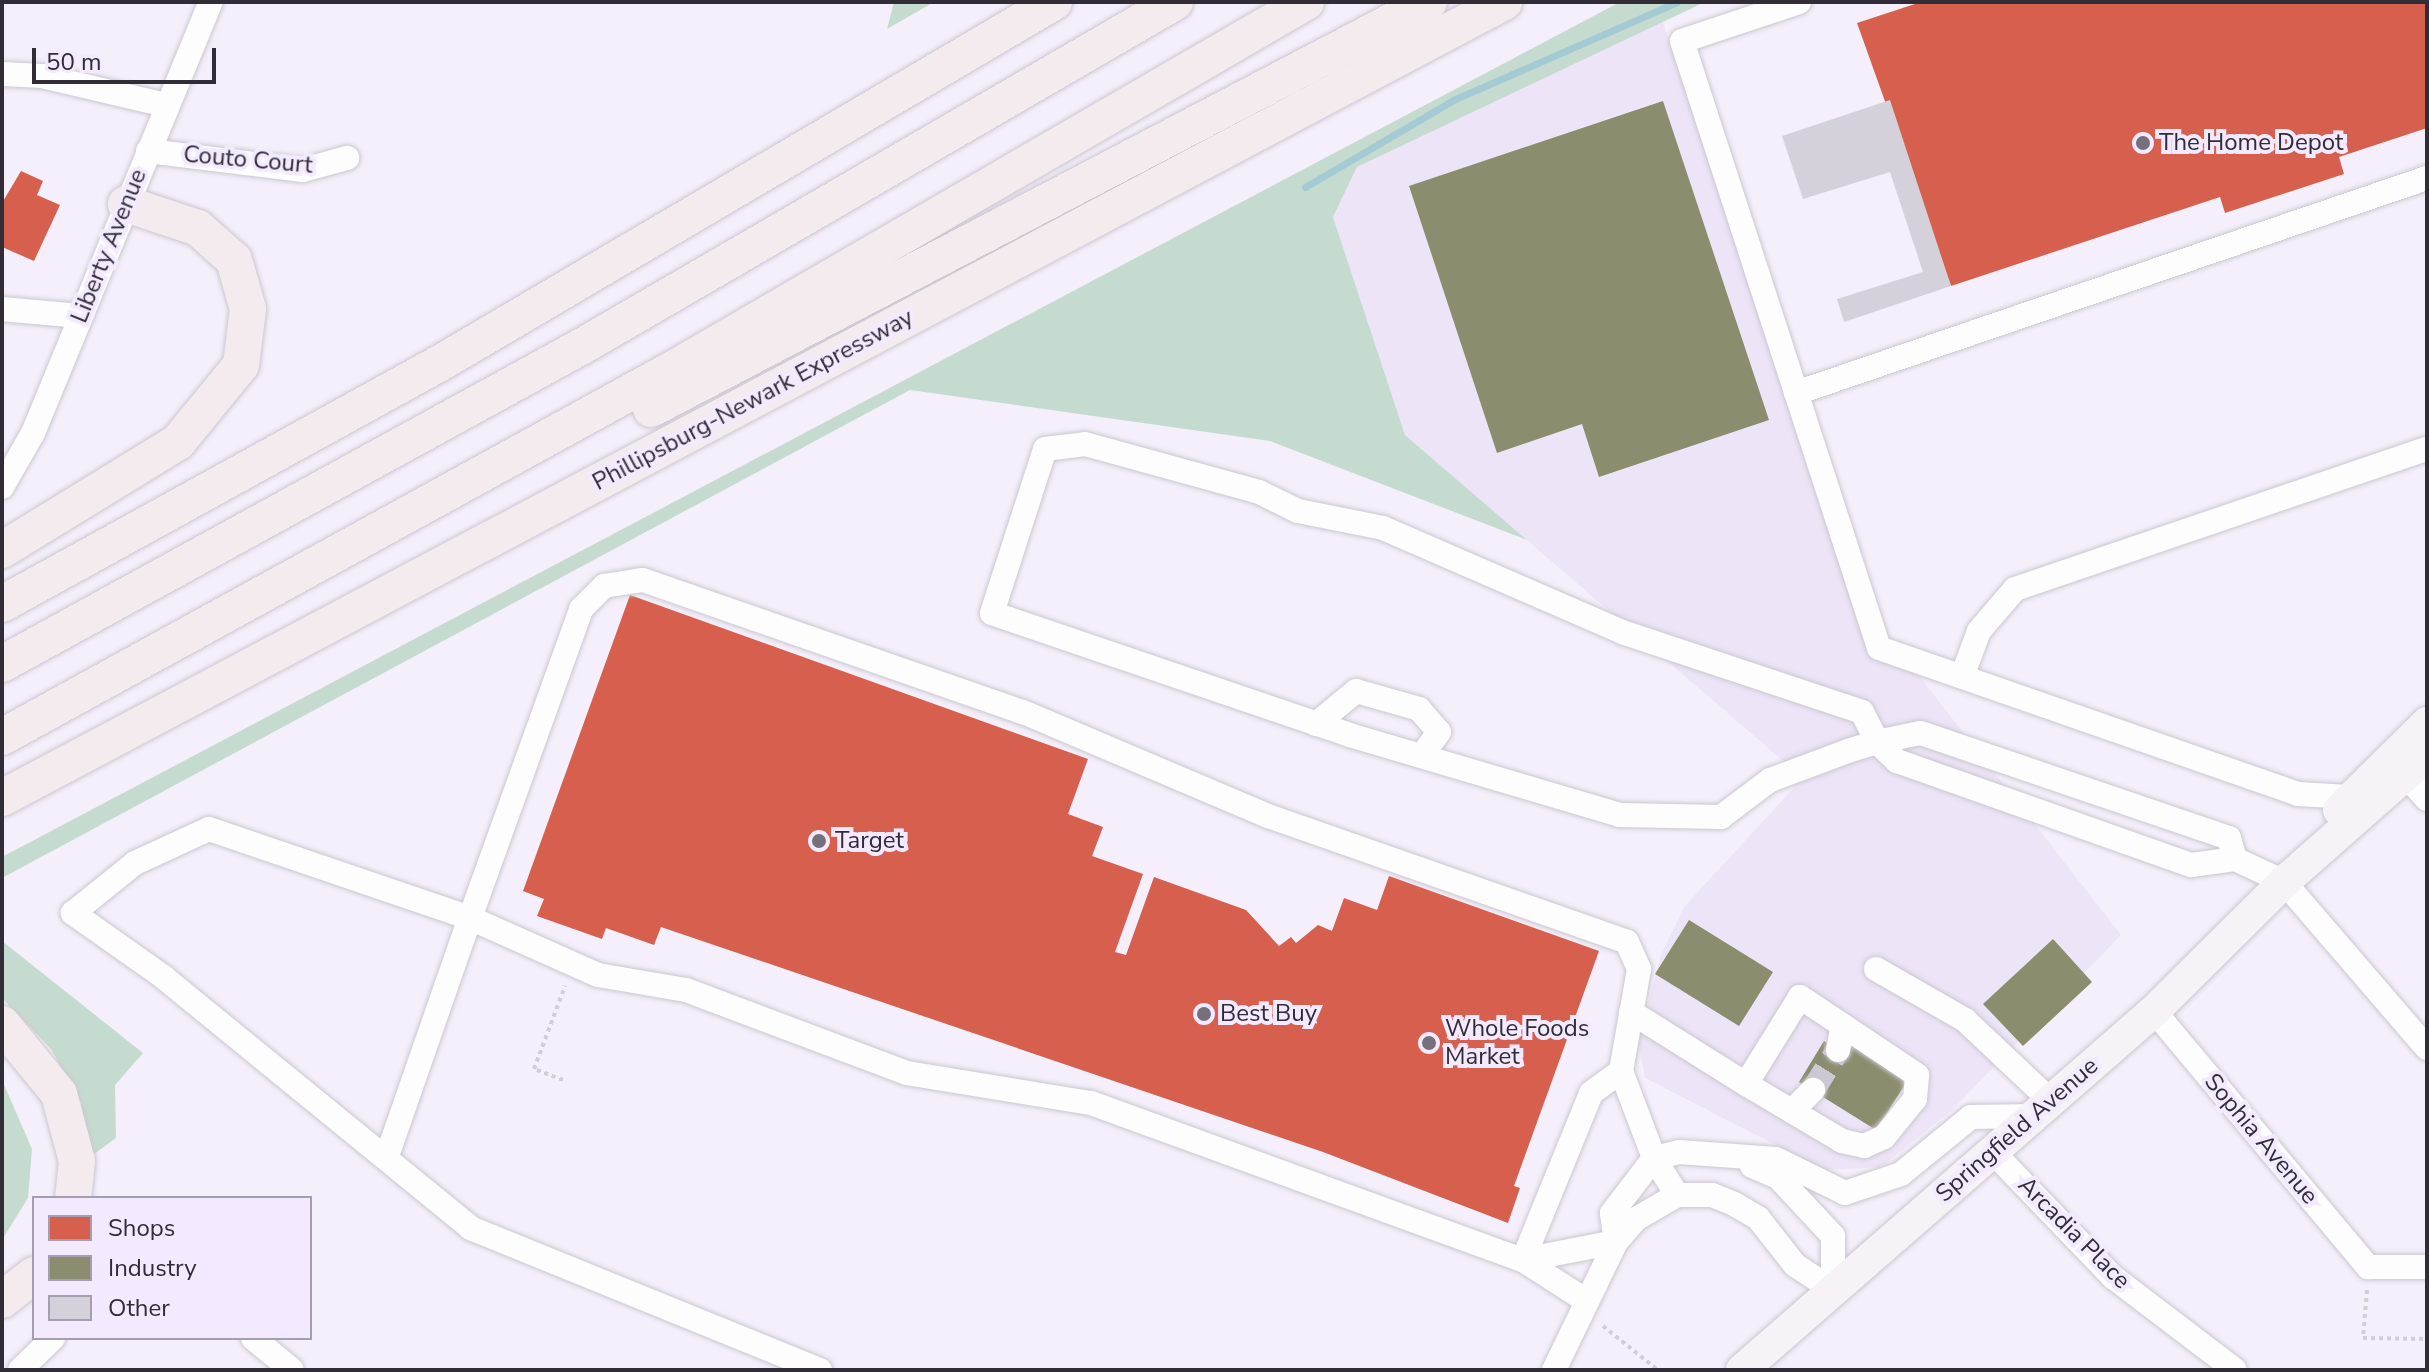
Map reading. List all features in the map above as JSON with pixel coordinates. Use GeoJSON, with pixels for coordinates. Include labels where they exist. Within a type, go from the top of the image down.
{"type":"FeatureCollection","features":[{"type":"Feature","properties":{"kind":"highway"},"geometry":{"type":"LineString","coordinates":[[2,604],[494,332],[1054,2]]}},
{"type":"Feature","properties":{"kind":"highway"},"geometry":{"type":"LineString","coordinates":[[2,664],[586,344],[1175,2]]}},
{"type":"Feature","properties":{"kind":"highway"},"geometry":{"type":"LineString","coordinates":[[2,737],[436,502],[1306,2]]}},
{"type":"Feature","properties":{"kind":"highway"},"geometry":{"type":"LineString","coordinates":[[436,502],[598,437],[1429,2]]}},
{"type":"Feature","properties":{"kind":"highway","name":"Phillipsburg-Newark Expressway"},"geometry":{"type":"LineString","coordinates":[[2,798],[1504,2]]}},
{"type":"Feature","properties":{"kind":"highway"},"geometry":{"type":"LineString","coordinates":[[2,550],[178,442],[241,365],[248,309],[234,260],[198,228],[126,204]]}},
{"type":"Feature","properties":{"kind":"highway"},"geometry":{"type":"LineString","coordinates":[[2,1024],[59,1094],[77,1161],[73,1196]]}},
{"type":"Feature","properties":{"kind":"highway"},"geometry":{"type":"LineString","coordinates":[[2,1300],[32,1277]]}},
{"type":"Feature","properties":{"kind":"main road","name":"Springfield Avenue"},"geometry":{"type":"LineString","coordinates":[[2284,882],[2349,797],[2427,723]]}},
{"type":"Feature","properties":{"kind":"main road","name":"Springfield Avenue"},"geometry":{"type":"LineString","coordinates":[[1750,1367],[1833,1290],[2154,1011],[2284,882],[2420,777]]}},
{"type":"Feature","properties":{"kind":"street","name":"Liberty Avenue"},"geometry":{"type":"LineString","coordinates":[[2,487],[33,433],[211,2]]}},
{"type":"Feature","properties":{"kind":"street"},"geometry":{"type":"LineString","coordinates":[[1799,2],[1682,41],[1879,648],[1963,674],[2298,794],[2349,797]]}},
{"type":"Feature","properties":{"kind":"street"},"geometry":{"type":"LineString","coordinates":[[2,74],[42,76],[166,105]]}},
{"type":"Feature","properties":{"kind":"street","name":"Couto Court"},"geometry":{"type":"LineString","coordinates":[[148,151],[303,170],[347,158]]}},
{"type":"Feature","properties":{"kind":"street"},"geometry":{"type":"LineString","coordinates":[[1796,393],[2427,178]]}},
{"type":"Feature","properties":{"kind":"street"},"geometry":{"type":"LineString","coordinates":[[2,309],[80,316]]}},
{"type":"Feature","properties":{"kind":"street"},"geometry":{"type":"LineString","coordinates":[[2235,859],[2229,838],[1920,733],[1877,742],[1770,780],[1721,817],[1686,819],[1557,801],[1424,753],[1316,724],[992,613],[1045,449],[1085,444],[1259,492],[1298,511],[1383,528],[1622,632],[1862,712],[1877,742],[1897,761],[2191,865],[2235,859],[2284,882],[2427,1048]]}},
{"type":"Feature","properties":{"kind":"street"},"geometry":{"type":"LineString","coordinates":[[1963,674],[1979,631],[2015,589],[2427,449]]}},
{"type":"Feature","properties":{"kind":"street"},"geometry":{"type":"LineString","coordinates":[[387,1156],[581,609],[604,586],[630,579],[1023,712],[1268,816],[1604,931],[1637,955],[1621,1071],[1654,1158],[1677,1195]]}},
{"type":"Feature","properties":{"kind":"street"},"geometry":{"type":"LineString","coordinates":[[1316,724],[1356,691],[1419,709],[1439,732],[1424,753]]}},
{"type":"Feature","properties":{"kind":"street"},"geometry":{"type":"LineString","coordinates":[[820,1370],[471,1228],[387,1156],[73,913],[135,863],[209,829],[470,918],[574,964],[686,990],[907,1073],[1091,1103],[1523,1260],[1585,1300]]}},
{"type":"Feature","properties":{"kind":"street"},"geometry":{"type":"LineString","coordinates":[[1876,969],[1965,1020],[2043,1109]]}},
{"type":"Feature","properties":{"kind":"street"},"geometry":{"type":"LineString","coordinates":[[1631,1012],[1746,1084],[1802,1096],[1842,1141],[1864,1146],[1884,1137],[1915,1099],[1917,1075],[1836,1039],[1800,997],[1746,1084]]}},
{"type":"Feature","properties":{"kind":"street","name":"Sophia Avenue"},"geometry":{"type":"LineString","coordinates":[[2154,1011],[2368,1267]]}},
{"type":"Feature","properties":{"kind":"street"},"geometry":{"type":"LineString","coordinates":[[1523,1260],[1591,1093],[1621,1071]]}},
{"type":"Feature","properties":{"kind":"street"},"geometry":{"type":"LineString","coordinates":[[1654,1158],[1727,1156],[1776,1159],[1845,1193],[1901,1174],[1971,1117],[2043,1109]]}},
{"type":"Feature","properties":{"kind":"street","name":"Arcadia Place"},"geometry":{"type":"LineString","coordinates":[[1992,1151],[2113,1277],[2235,1370]]}},
{"type":"Feature","properties":{"kind":"street"},"geometry":{"type":"LineString","coordinates":[[1727,1156],[1778,1177],[1833,1236],[1833,1290]]}},
{"type":"Feature","properties":{"kind":"street"},"geometry":{"type":"LineString","coordinates":[[1616,1242],[1612,1213],[1654,1158]]}},
{"type":"Feature","properties":{"kind":"street"},"geometry":{"type":"LineString","coordinates":[[1554,1370],[1585,1300],[1616,1242],[1636,1219],[1677,1195],[1712,1195],[1758,1218],[1795,1265],[1833,1290]]}},
{"type":"Feature","properties":{"kind":"street"},"geometry":{"type":"LineString","coordinates":[[1523,1260],[1616,1242]]}},
{"type":"Feature","properties":{"kind":"street"},"geometry":{"type":"LineString","coordinates":[[2368,1267],[2427,1267]]}},
{"type":"Feature","properties":{"kind":"street"},"geometry":{"type":"LineString","coordinates":[[20,1370],[51,1340]]}},
{"type":"Feature","properties":{"kind":"street"},"geometry":{"type":"LineString","coordinates":[[255,1340],[292,1370]]}},
{"type":"Feature","properties":{"kind":"path"},"geometry":{"type":"LineString","coordinates":[[563,1080],[534,1069],[574,964]]}},
{"type":"Feature","properties":{"kind":"path"},"geometry":{"type":"LineString","coordinates":[[2368,1267],[2363,1338],[2427,1339]]}},
{"type":"Feature","properties":{"kind":"path"},"geometry":{"type":"LineString","coordinates":[[1603,1326],[1658,1370]]}},
{"type":"Feature","properties":{"kind":"shaded area"},"geometry":{"type":"Polygon","coordinates":[[[1661,17],[1859,599],[2121,935],[1952,1110],[1881,1167],[1825,1170],[1645,1078],[1638,1041],[1661,955],[1684,907],[1803,778],[1405,435],[1333,217],[1357,167],[1661,17]]]}},
{"type":"Feature","properties":{"kind":"green space"},"geometry":{"type":"Polygon","coordinates":[[[894,2],[934,2],[887,29],[894,2]]]}},
{"type":"Feature","properties":{"kind":"green space"},"geometry":{"type":"Polygon","coordinates":[[[1620,2],[1705,2],[1357,167],[1333,217],[1405,435],[1527,540],[1270,441],[910,390],[2,878],[2,857],[1620,2]]]}},
{"type":"Feature","properties":{"kind":"green space"},"geometry":{"type":"Polygon","coordinates":[[[2,941],[143,1053],[115,1085],[116,1138],[90,1157],[81,1102],[51,1049],[2,998],[2,941]]]}},
{"type":"Feature","properties":{"kind":"green space"},"geometry":{"type":"Polygon","coordinates":[[[2,1080],[32,1149],[28,1198],[2,1240],[2,1080]]]}},
{"type":"Feature","properties":{"kind":"building: Shops","name":"The Home Depot"},"geometry":{"type":"Polygon","coordinates":[[[1921,2],[2427,2],[2427,128],[2339,157],[2344,174],[2225,213],[2220,197],[1951,286],[1857,23],[1921,2]]]}},
{"type":"Feature","properties":{"kind":"building: Shops"},"geometry":{"type":"Polygon","coordinates":[[[21,171],[43,181],[37,195],[60,205],[34,261],[2,247],[2,203],[21,171]]]}},
{"type":"Feature","properties":{"kind":"building: Shops","name":"Target"},"geometry":{"type":"Polygon","coordinates":[[[630,595],[1088,759],[1068,814],[1103,827],[1092,856],[1143,874],[1115,952],[1126,955],[1154,877],[1246,910],[1279,946],[1291,937],[1296,943],[1318,925],[1332,931],[1344,898],[1377,910],[1389,876],[1599,951],[1514,1186],[1520,1188],[1508,1223],[1323,1152],[661,927],[654,945],[606,928],[602,939],[537,916],[544,899],[523,891],[630,595]]]}},
{"type":"Feature","properties":{"kind":"building: Industry"},"geometry":{"type":"Polygon","coordinates":[[[1663,101],[1769,420],[1599,477],[1582,424],[1497,453],[1409,186],[1663,101]]]}},
{"type":"Feature","properties":{"kind":"building: Industry"},"geometry":{"type":"Polygon","coordinates":[[[1689,920],[1773,972],[1739,1026],[1655,974],[1689,920]]]}},
{"type":"Feature","properties":{"kind":"building: Industry"},"geometry":{"type":"Polygon","coordinates":[[[2053,939],[2092,982],[2023,1046],[1983,1004],[2053,939]]]}},
{"type":"Feature","properties":{"kind":"building: Industry"},"geometry":{"type":"Polygon","coordinates":[[[1824,1041],[1846,1055],[1853,1045],[1908,1080],[1876,1130],[1799,1082],[1824,1041]]]}},
{"type":"Feature","properties":{"kind":"building: Other"},"geometry":{"type":"Polygon","coordinates":[[[1890,100],[1951,286],[1844,322],[1837,299],[1923,272],[1890,172],[1803,199],[1782,136],[1890,100]]]}},
{"type":"Feature","properties":{"kind":"waterway"},"geometry":{"type":"LineString","coordinates":[[1305,187],[1453,100],[1677,2]]}},
{"type":"Feature","properties":{"kind":"tunnel"},"geometry":{"type":"LineString","coordinates":[[1813,1090],[1838,1050]]}},
{"type":"Feature","properties":{"kind":"place","name":"The Home Depot"},"geometry":{"type":"Point","coordinates":[2143,143]}},
{"type":"Feature","properties":{"kind":"place","name":"Target"},"geometry":{"type":"Point","coordinates":[819,841]}},
{"type":"Feature","properties":{"kind":"place","name":"Best Buy"},"geometry":{"type":"Point","coordinates":[1204,1014]}},
{"type":"Feature","properties":{"kind":"place","name":"Whole Foods Market"},"geometry":{"type":"Point","coordinates":[1429,1043]}}]}
